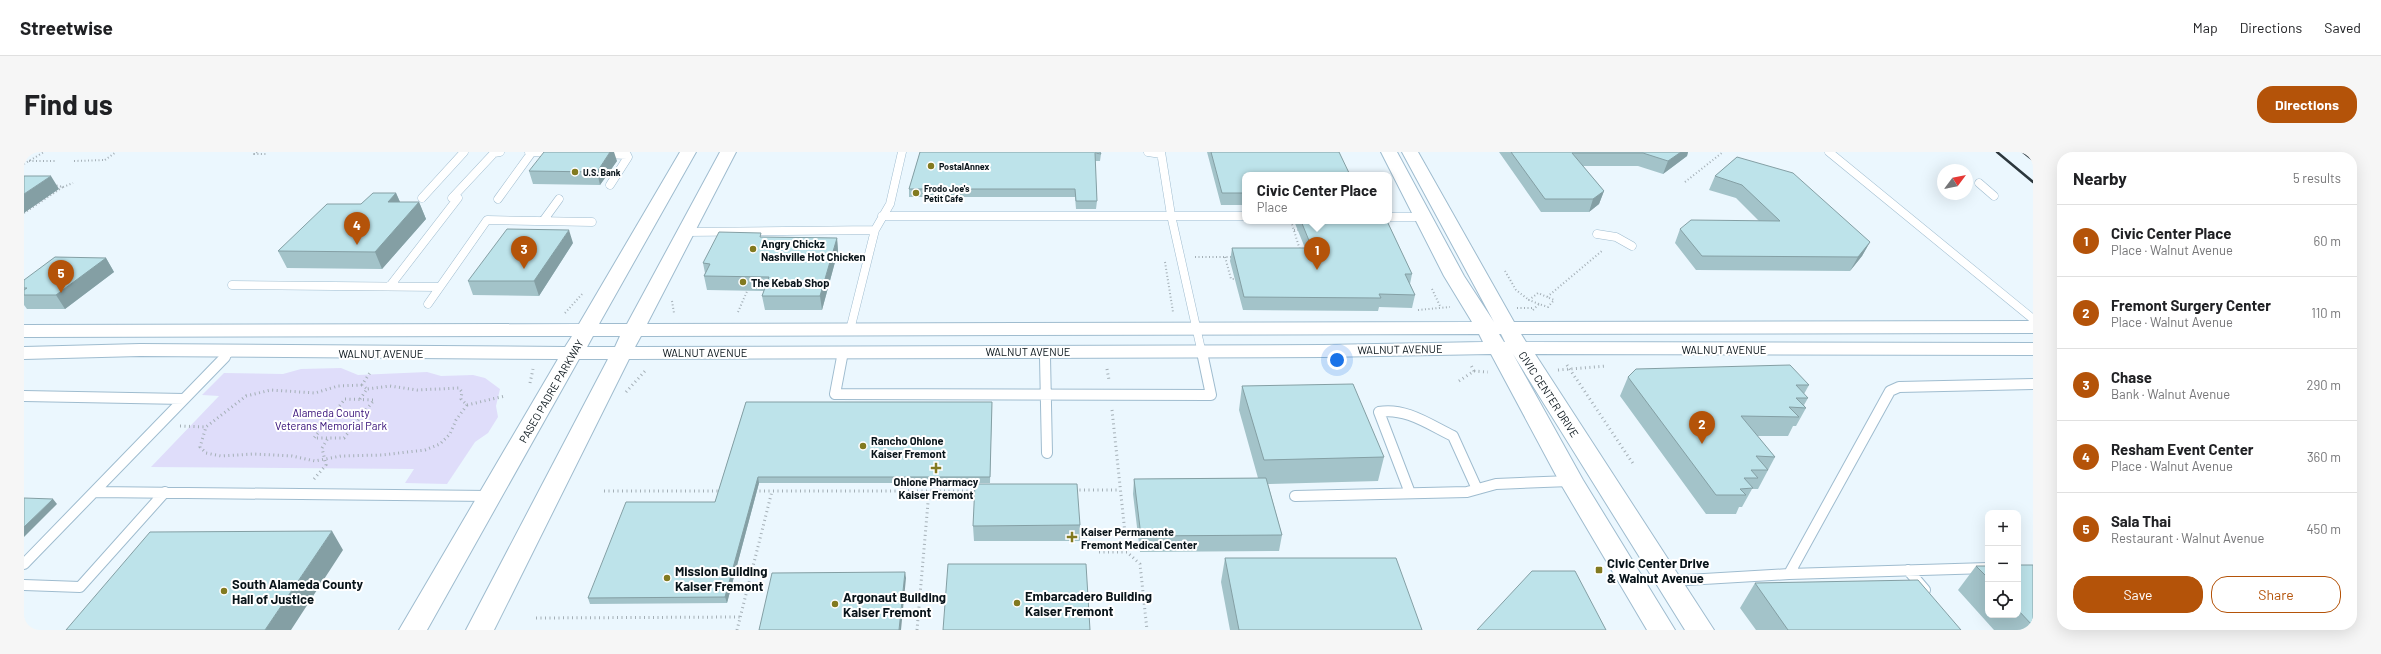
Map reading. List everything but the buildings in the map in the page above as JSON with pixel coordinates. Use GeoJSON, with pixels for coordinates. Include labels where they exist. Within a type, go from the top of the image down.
{"type":"FeatureCollection","features":[{"type":"Feature","properties":{"kind":"main road","name":"PASEO PADRE PARKWAY"},"geometry":{"type":"LineString","coordinates":[[413,630],[688,152]]}},
{"type":"Feature","properties":{"kind":"main road"},"geometry":{"type":"LineString","coordinates":[[480,630],[622,352],[728,152]]}},
{"type":"Feature","properties":{"kind":"main road","name":"CIVIC CENTER DRIVE"},"geometry":{"type":"LineString","coordinates":[[1389,152],[1425,217],[1454,276],[1484,328],[1509,349],[1700,630]]}},
{"type":"Feature","properties":{"kind":"main road","name":"CIVIC CENTER DRIVE"},"geometry":{"type":"LineString","coordinates":[[1410,152],[1507,328],[1509,367],[1571,481],[1660,630]]}},
{"type":"Feature","properties":{"kind":"main road","name":"WALNUT AVENUE"},"geometry":{"type":"LineString","coordinates":[[24,331],[633,331],[1197,328],[2033,327]]}},
{"type":"Feature","properties":{"kind":"main road","name":"WALNUT AVENUE"},"geometry":{"type":"LineString","coordinates":[[24,353],[140,350],[230,352],[573,353],[1045,352],[1413,348],[2033,349]]}},
{"type":"Feature","properties":{"kind":"lane"},"geometry":{"type":"LineString","coordinates":[[422,198],[464,152]]}},
{"type":"Feature","properties":{"kind":"lane"},"geometry":{"type":"LineString","coordinates":[[390,286],[455,198],[494,153],[500,152]]}},
{"type":"Feature","properties":{"kind":"lane"},"geometry":{"type":"LineString","coordinates":[[529,152],[564,153]]}},
{"type":"Feature","properties":{"kind":"lane"},"geometry":{"type":"LineString","coordinates":[[498,199],[532,152]]}},
{"type":"Feature","properties":{"kind":"lane"},"geometry":{"type":"LineString","coordinates":[[850,330],[875,230],[890,204],[902,152]]}},
{"type":"Feature","properties":{"kind":"lane"},"geometry":{"type":"LineString","coordinates":[[843,352],[835,394],[1211,395],[1171,215],[1161,153],[1148,152]]}},
{"type":"Feature","properties":{"kind":"lane"},"geometry":{"type":"LineString","coordinates":[[1829,152],[2033,318]]}},
{"type":"Feature","properties":{"kind":"lane"},"geometry":{"type":"LineString","coordinates":[[595,154],[627,155],[628,158],[610,185]]}},
{"type":"Feature","properties":{"kind":"lane"},"geometry":{"type":"LineString","coordinates":[[1978,183],[1994,196]]}},
{"type":"Feature","properties":{"kind":"lane"},"geometry":{"type":"LineString","coordinates":[[543,221],[559,199]]}},
{"type":"Feature","properties":{"kind":"lane"},"geometry":{"type":"LineString","coordinates":[[882,216],[1242,216]]}},
{"type":"Feature","properties":{"kind":"lane"},"geometry":{"type":"LineString","coordinates":[[1392,217],[1425,217]]}},
{"type":"Feature","properties":{"kind":"lane"},"geometry":{"type":"LineString","coordinates":[[428,304],[438,287],[487,220],[592,222]]}},
{"type":"Feature","properties":{"kind":"lane"},"geometry":{"type":"LineString","coordinates":[[686,232],[875,230]]}},
{"type":"Feature","properties":{"kind":"lane"},"geometry":{"type":"LineString","coordinates":[[1597,234],[1606,234],[1628,242],[1632,246]]}},
{"type":"Feature","properties":{"kind":"lane"},"geometry":{"type":"LineString","coordinates":[[232,285],[438,287]]}},
{"type":"Feature","properties":{"kind":"lane"},"geometry":{"type":"LineString","coordinates":[[24,564],[230,352]]}},
{"type":"Feature","properties":{"kind":"lane"},"geometry":{"type":"LineString","coordinates":[[1045,352],[1047,453]]}},
{"type":"Feature","properties":{"kind":"lane"},"geometry":{"type":"LineString","coordinates":[[1789,574],[1890,391],[1899,387],[2033,384]]}},
{"type":"Feature","properties":{"kind":"lane"},"geometry":{"type":"LineString","coordinates":[[24,396],[184,399]]}},
{"type":"Feature","properties":{"kind":"lane"},"geometry":{"type":"LineString","coordinates":[[1410,493],[1379,412],[1385,410],[1397,410],[1453,436],[1477,489]]}},
{"type":"Feature","properties":{"kind":"lane"},"geometry":{"type":"LineString","coordinates":[[1295,496],[1467,492],[1496,484],[1571,481]]}},
{"type":"Feature","properties":{"kind":"lane"},"geometry":{"type":"LineString","coordinates":[[95,492],[490,496]]}},
{"type":"Feature","properties":{"kind":"lane"},"geometry":{"type":"LineString","coordinates":[[24,585],[80,587],[165,492]]}},
{"type":"Feature","properties":{"kind":"lane"},"geometry":{"type":"LineString","coordinates":[[1668,581],[1789,574],[1985,568]]}},
{"type":"Feature","properties":{"kind":"lane"},"geometry":{"type":"LineString","coordinates":[[1908,570],[1934,600]]}},
{"type":"Feature","properties":{"kind":"path"},"geometry":{"type":"LineString","coordinates":[[24,164],[44,152]]}},
{"type":"Feature","properties":{"kind":"path"},"geometry":{"type":"LineString","coordinates":[[74,161],[104,160],[116,152]]}},
{"type":"Feature","properties":{"kind":"path"},"geometry":{"type":"LineString","coordinates":[[257,152],[254,154],[266,154]]}},
{"type":"Feature","properties":{"kind":"path"},"geometry":{"type":"LineString","coordinates":[[1685,182],[1723,152]]}},
{"type":"Feature","properties":{"kind":"path"},"geometry":{"type":"LineString","coordinates":[[30,157],[35,157]]}},
{"type":"Feature","properties":{"kind":"path"},"geometry":{"type":"LineString","coordinates":[[29,161],[57,161]]}},
{"type":"Feature","properties":{"kind":"path"},"geometry":{"type":"LineString","coordinates":[[24,213],[63,187],[73,183]]}},
{"type":"Feature","properties":{"kind":"path"},"geometry":{"type":"LineString","coordinates":[[50,184],[63,187]]}},
{"type":"Feature","properties":{"kind":"path"},"geometry":{"type":"LineString","coordinates":[[1293,224],[1302,257]]}},
{"type":"Feature","properties":{"kind":"path"},"geometry":{"type":"LineString","coordinates":[[1294,230],[1305,231]]}},
{"type":"Feature","properties":{"kind":"path"},"geometry":{"type":"LineString","coordinates":[[1547,297],[1605,248]]}},
{"type":"Feature","properties":{"kind":"path"},"geometry":{"type":"LineString","coordinates":[[1180,257],[1239,257]]}},
{"type":"Feature","properties":{"kind":"path"},"geometry":{"type":"LineString","coordinates":[[1225,257],[1231,279],[1235,279]]}},
{"type":"Feature","properties":{"kind":"path"},"geometry":{"type":"LineString","coordinates":[[1165,261],[1173,313]]}},
{"type":"Feature","properties":{"kind":"path"},"geometry":{"type":"LineString","coordinates":[[1505,271],[1516,290],[1529,300],[1548,308],[1554,300],[1538,293],[1529,300]]}},
{"type":"Feature","properties":{"kind":"path"},"geometry":{"type":"LineString","coordinates":[[738,312],[748,289],[753,288]]}},
{"type":"Feature","properties":{"kind":"path"},"geometry":{"type":"LineString","coordinates":[[1432,289],[1445,314]]}},
{"type":"Feature","properties":{"kind":"path"},"geometry":{"type":"LineString","coordinates":[[1534,314],[1532,311],[1539,304]]}},
{"type":"Feature","properties":{"kind":"path"},"geometry":{"type":"LineString","coordinates":[[1415,311],[1454,307]]}},
{"type":"Feature","properties":{"kind":"path"},"geometry":{"type":"LineString","coordinates":[[1459,381],[1474,371],[1468,360]]}},
{"type":"Feature","properties":{"kind":"path"},"geometry":{"type":"LineString","coordinates":[[1566,363],[1634,465]]}},
{"type":"Feature","properties":{"kind":"path"},"geometry":{"type":"LineString","coordinates":[[1107,364],[1109,384]]}},
{"type":"Feature","properties":{"kind":"path"},"geometry":{"type":"LineString","coordinates":[[528,389],[533,374],[532,367],[529,366]]}},
{"type":"Feature","properties":{"kind":"path"},"geometry":{"type":"LineString","coordinates":[[362,385],[371,371]]}},
{"type":"Feature","properties":{"kind":"path"},"geometry":{"type":"LineString","coordinates":[[630,388],[641,374]]}},
{"type":"Feature","properties":{"kind":"path"},"geometry":{"type":"LineString","coordinates":[[368,389],[362,385],[342,386],[315,393],[271,390],[257,392],[246,396],[206,427],[200,439],[200,447],[206,453],[221,456],[253,454],[292,456],[315,460],[356,455],[382,455],[425,450],[440,444],[450,434],[456,420],[466,405],[505,396]]}},
{"type":"Feature","properties":{"kind":"path"},"geometry":{"type":"LineString","coordinates":[[359,400],[368,389],[384,386],[417,390],[459,388],[462,392],[461,399],[466,405]]}},
{"type":"Feature","properties":{"kind":"path"},"geometry":{"type":"LineString","coordinates":[[345,399],[359,400],[374,400],[344,438],[314,438],[345,399]]}},
{"type":"Feature","properties":{"kind":"path"},"geometry":{"type":"LineString","coordinates":[[1111,405],[1127,552],[1140,564],[1148,630]]}},
{"type":"Feature","properties":{"kind":"path"},"geometry":{"type":"LineString","coordinates":[[302,494],[326,465],[322,448],[328,438]]}},
{"type":"Feature","properties":{"kind":"path"},"geometry":{"type":"LineString","coordinates":[[1072,490],[1120,490]]}},
{"type":"Feature","properties":{"kind":"path"},"geometry":{"type":"LineString","coordinates":[[604,491],[726,491]]}},
{"type":"Feature","properties":{"kind":"path"},"geometry":{"type":"LineString","coordinates":[[749,491],[985,491]]}},
{"type":"Feature","properties":{"kind":"path"},"geometry":{"type":"LineString","coordinates":[[737,630],[772,491]]}},
{"type":"Feature","properties":{"kind":"path"},"geometry":{"type":"LineString","coordinates":[[917,630],[929,491]]}},
{"type":"Feature","properties":{"kind":"path"},"geometry":{"type":"LineString","coordinates":[[1099,552],[1127,552]]}},
{"type":"Feature","properties":{"kind":"path"},"geometry":{"type":"LineString","coordinates":[[536,618],[740,616]]}},
{"type":"Feature","properties":{"kind":"green space","name":"Alameda County Veterans Memorial Park"},"geometry":{"type":"Polygon","coordinates":[[[341,368],[358,375],[427,372],[441,376],[473,375],[485,378],[500,389],[496,406],[498,417],[488,433],[475,442],[447,484],[405,483],[414,469],[151,467],[219,396],[202,395],[224,373],[283,374],[301,369],[341,368]]]}},
{"type":"Feature","properties":{"kind":"railway"},"geometry":{"type":"LineString","coordinates":[[1997,152],[2033,182]]}},
{"type":"Feature","properties":{"kind":"railway"},"geometry":{"type":"LineString","coordinates":[[2023,152],[2033,160]]}},
{"type":"Feature","properties":{"kind":"place","name":"PostalAnnex"},"geometry":{"type":"Point","coordinates":[931,166]}},
{"type":"Feature","properties":{"kind":"place","name":"U.S. Bank"},"geometry":{"type":"Point","coordinates":[575,172]}},
{"type":"Feature","properties":{"kind":"place","name":"Frodo Joe's Petit Cafe"},"geometry":{"type":"Point","coordinates":[916,193]}},
{"type":"Feature","properties":{"kind":"place","name":"Resham Event Center"},"geometry":{"type":"Point","coordinates":[357,245]}},
{"type":"Feature","properties":{"kind":"place","name":"Angry Chickz Nashville Hot Chicken"},"geometry":{"type":"Point","coordinates":[753,249]}},
{"type":"Feature","properties":{"kind":"place","name":"Chase"},"geometry":{"type":"Point","coordinates":[524,269]}},
{"type":"Feature","properties":{"kind":"place","name":"Civic Center Place"},"geometry":{"type":"Point","coordinates":[1317,270]}},
{"type":"Feature","properties":{"kind":"place","name":"The Kebab Shop"},"geometry":{"type":"Point","coordinates":[743,282]}},
{"type":"Feature","properties":{"kind":"place","name":"Sala Thai"},"geometry":{"type":"Point","coordinates":[61,293]}},
{"type":"Feature","properties":{"kind":"place","name":"Fremont Surgery Center"},"geometry":{"type":"Point","coordinates":[1702,444]}},
{"type":"Feature","properties":{"kind":"place","name":"Rancho Ohlone Kaiser Fremont"},"geometry":{"type":"Point","coordinates":[863,446]}},
{"type":"Feature","properties":{"kind":"place","name":"Ohlone Pharmacy Kaiser Fremont"},"geometry":{"type":"Point","coordinates":[936,468]}},
{"type":"Feature","properties":{"kind":"place","name":"Kaiser Permanente Fremont Medical Center"},"geometry":{"type":"Point","coordinates":[1072,537]}},
{"type":"Feature","properties":{"kind":"place","name":"Civic Center Drive & Walnut Avenue"},"geometry":{"type":"Point","coordinates":[1599,570]}},
{"type":"Feature","properties":{"kind":"place","name":"Mission Building Kaiser Fremont"},"geometry":{"type":"Point","coordinates":[667,578]}},
{"type":"Feature","properties":{"kind":"place","name":"South Alameda County Hall of Justice"},"geometry":{"type":"Point","coordinates":[224,591]}},
{"type":"Feature","properties":{"kind":"place","name":"Embarcadero Building Kaiser Fremont"},"geometry":{"type":"Point","coordinates":[1017,603]}},
{"type":"Feature","properties":{"kind":"place","name":"Argonaut Building Kaiser Fremont"},"geometry":{"type":"Point","coordinates":[835,604]}}]}
